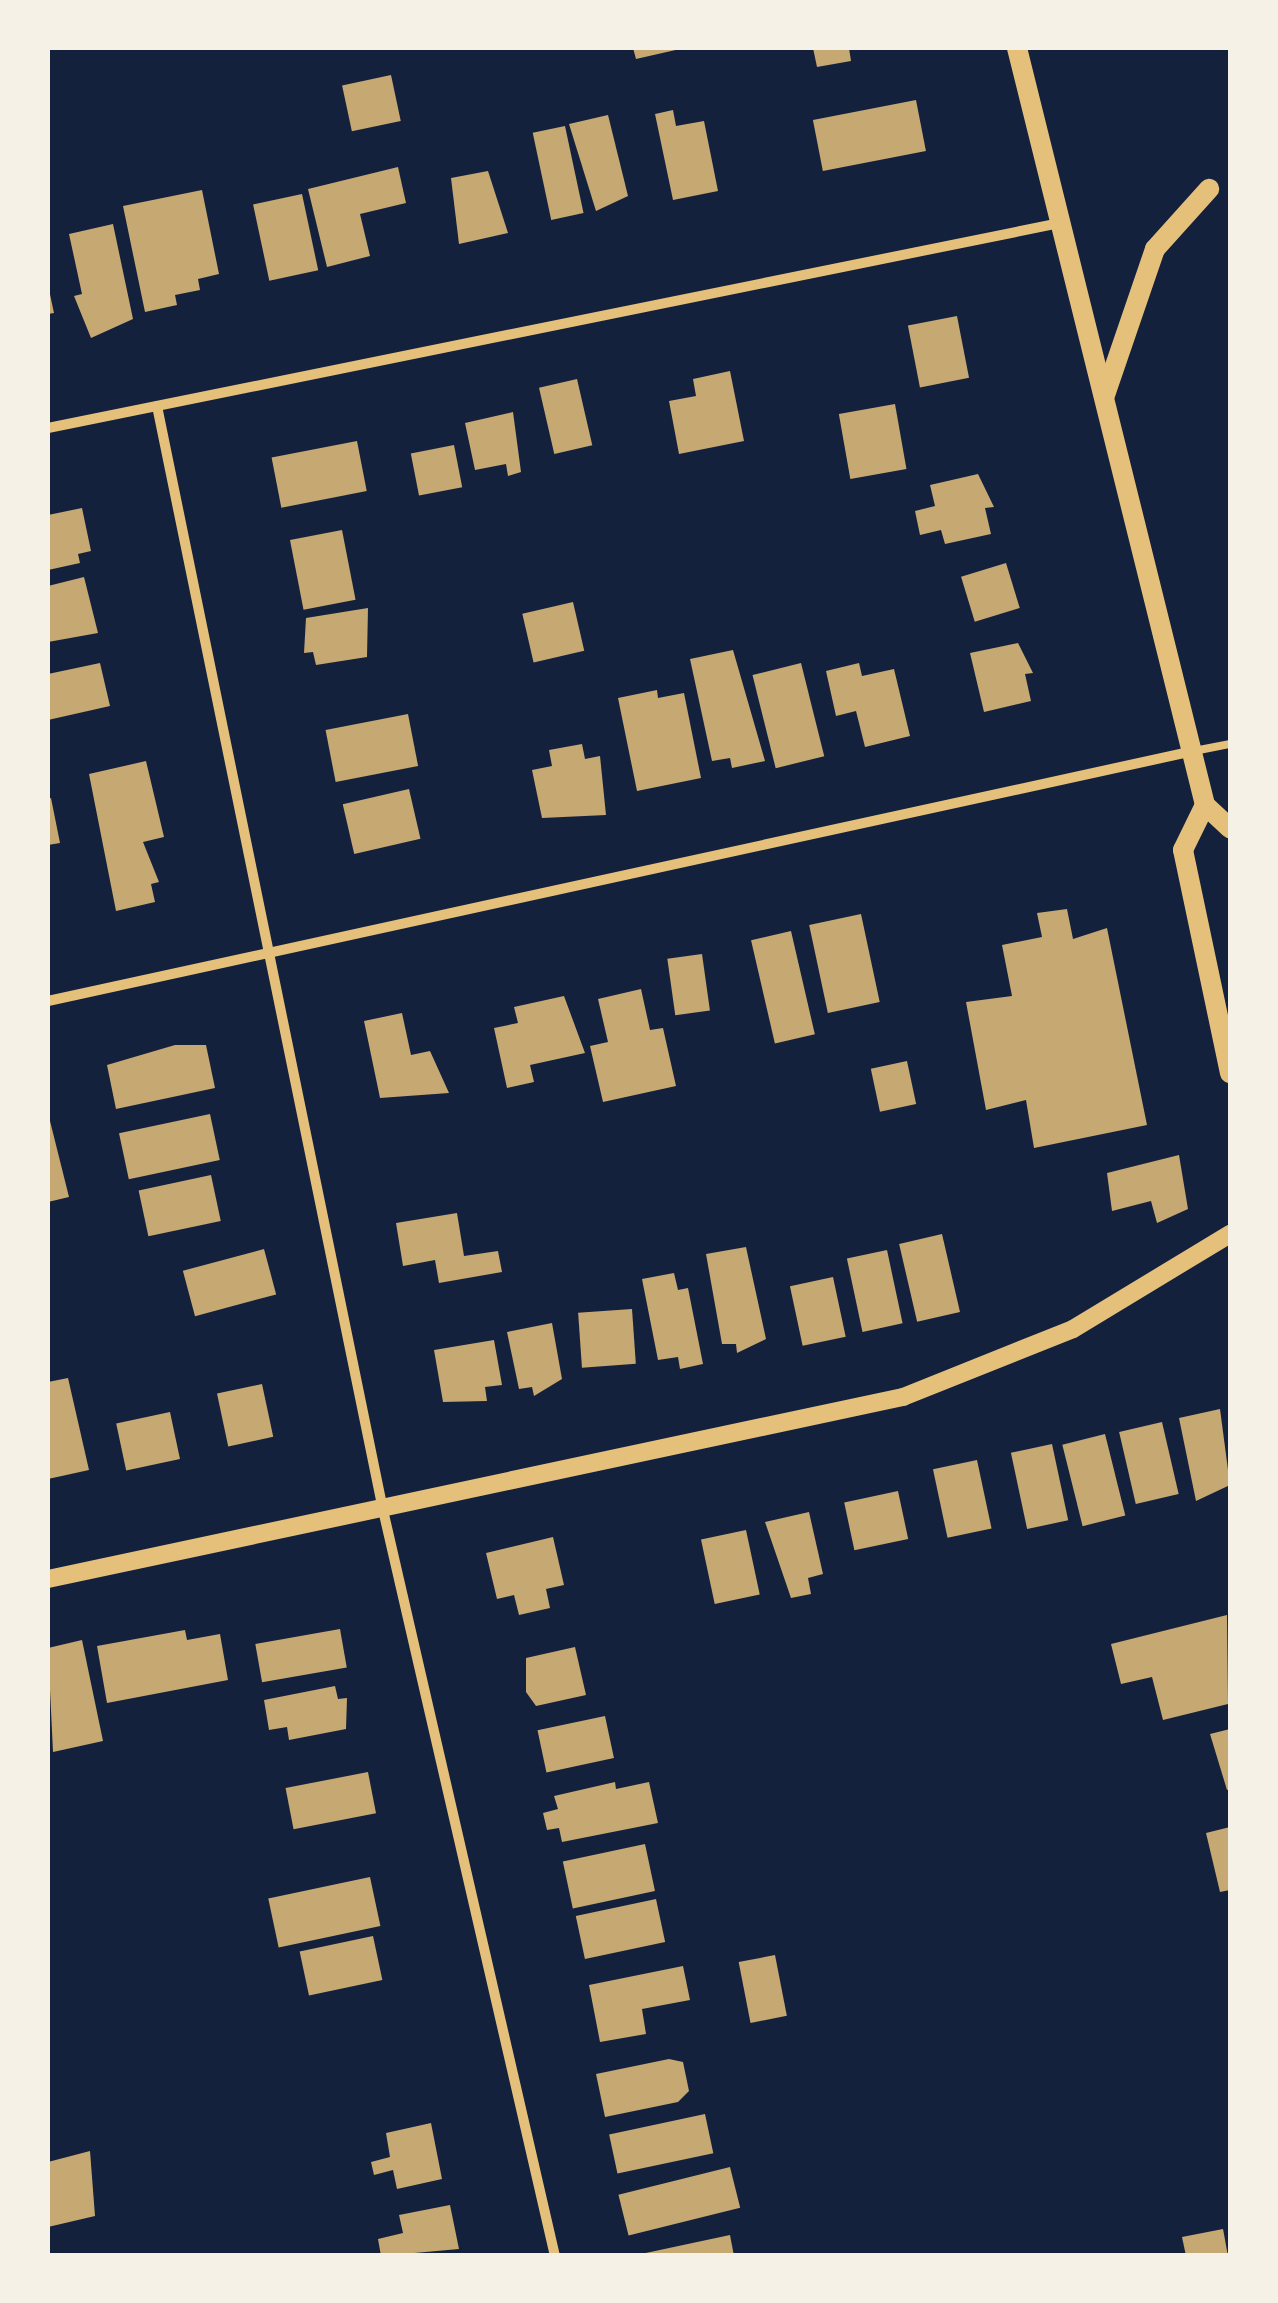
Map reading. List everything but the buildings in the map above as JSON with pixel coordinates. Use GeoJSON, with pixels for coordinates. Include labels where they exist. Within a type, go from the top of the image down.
{"type":"FeatureCollection","features":[{"type":"Feature","properties":{"kind":"main road"},"geometry":{"type":"LineString","coordinates":[[1017,48],[1194,751],[1205,806],[1184,850],[1230,1072]]}},
{"type":"Feature","properties":{"kind":"main road"},"geometry":{"type":"LineString","coordinates":[[1104,396],[1154,248],[1209,189]]}},
{"type":"Feature","properties":{"kind":"main road"},"geometry":{"type":"LineString","coordinates":[[1205,806],[1230,828]]}},
{"type":"Feature","properties":{"kind":"street"},"geometry":{"type":"LineString","coordinates":[[48,428],[1060,223]]}},
{"type":"Feature","properties":{"kind":"street"},"geometry":{"type":"LineString","coordinates":[[157,406],[266,958],[383,1510],[555,2256]]}},
{"type":"Feature","properties":{"kind":"street"},"geometry":{"type":"LineString","coordinates":[[48,1001],[266,958],[1194,751]]}},
{"type":"Feature","properties":{"kind":"street"},"geometry":{"type":"LineString","coordinates":[[48,1579],[904,1397],[1073,1328],[1230,1234]]}},
{"type":"Feature","properties":{"kind":"lane"},"geometry":{"type":"LineString","coordinates":[[1194,751],[1230,744]]}}]}
